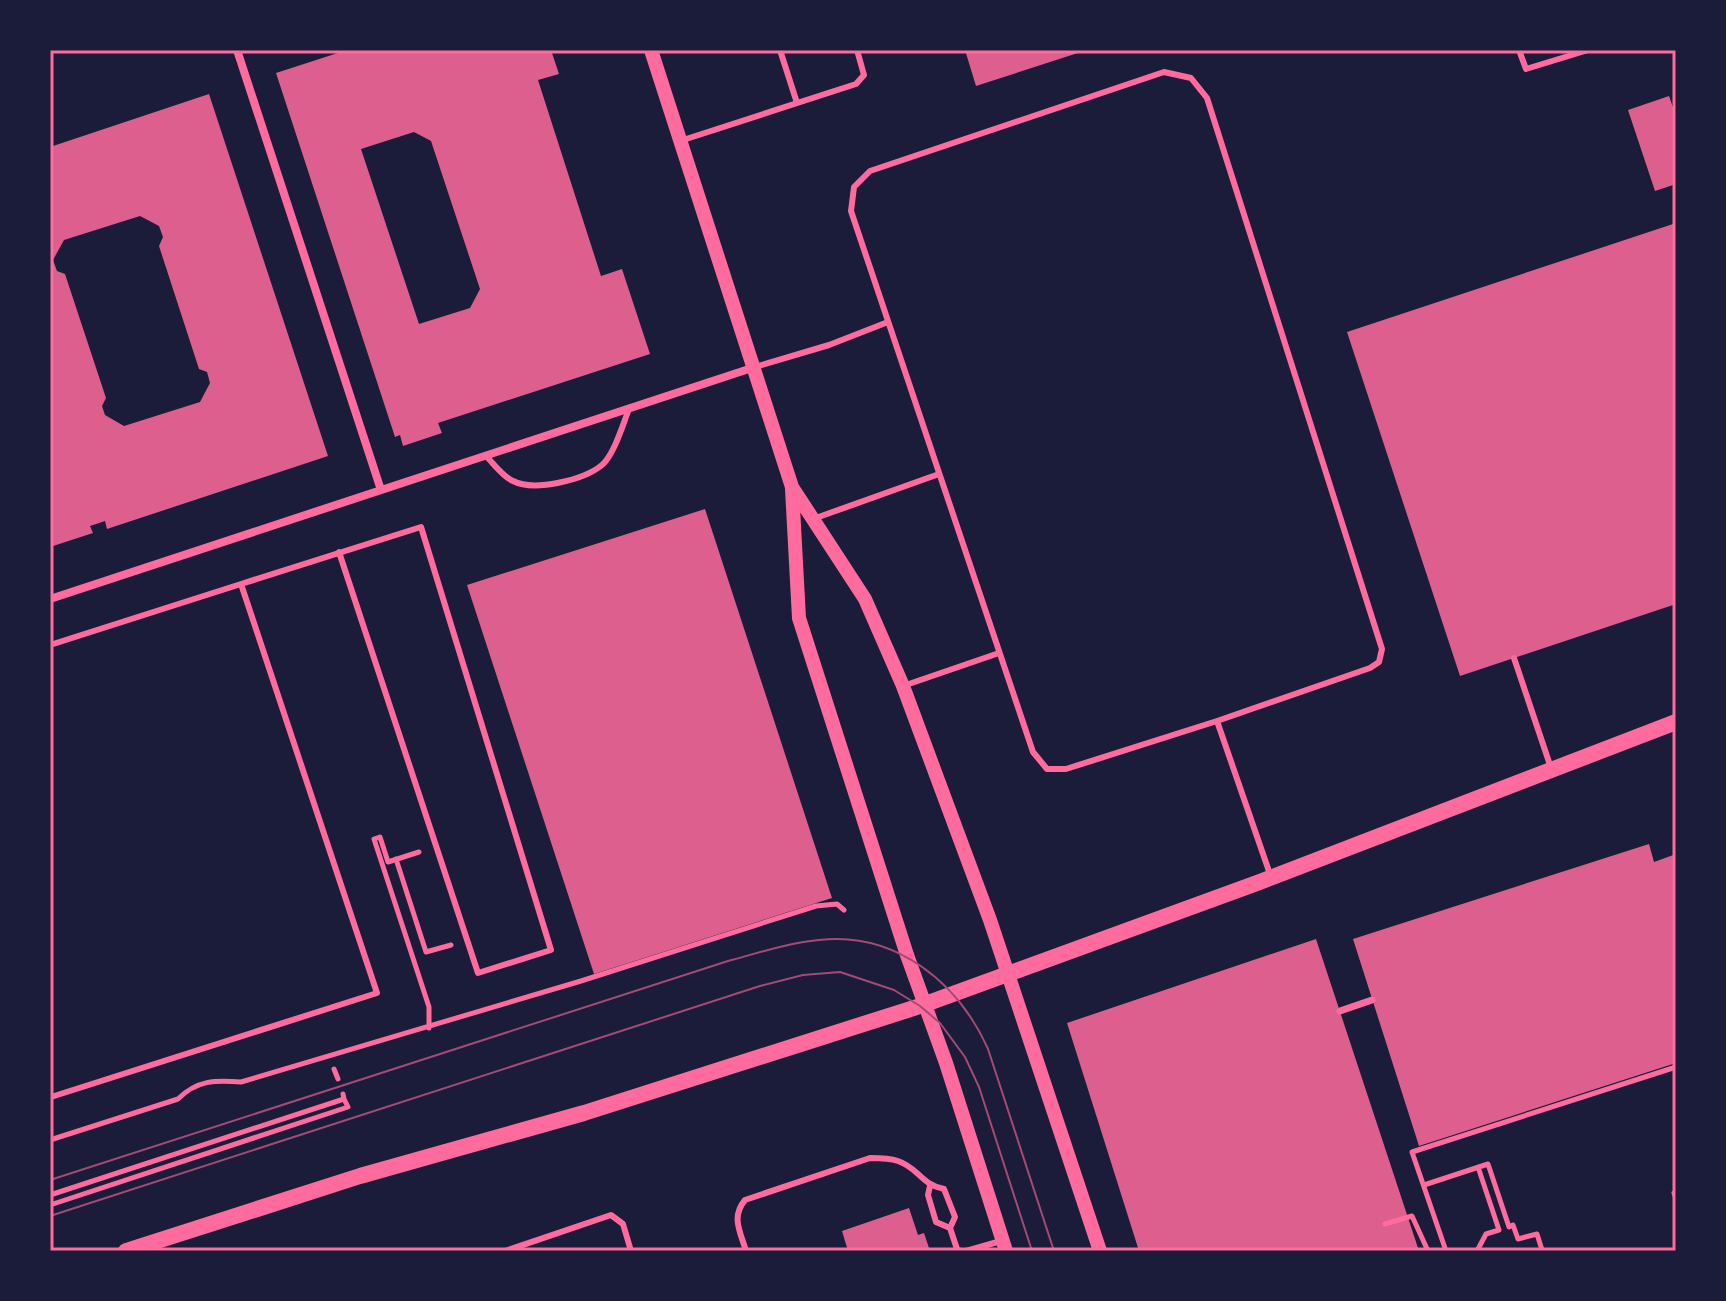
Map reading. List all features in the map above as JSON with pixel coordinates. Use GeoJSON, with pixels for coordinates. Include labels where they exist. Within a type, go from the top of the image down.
{"type":"FeatureCollection","features":[{"type":"Feature","properties":{"kind":"main road"},"geometry":{"type":"LineString","coordinates":[[126,1251],[360,1176],[584,1113],[924,1004],[1271,877],[1676,722]]}},
{"type":"Feature","properties":{"kind":"street"},"geometry":{"type":"LineString","coordinates":[[237,50],[381,490]]}},
{"type":"Feature","properties":{"kind":"street"},"geometry":{"type":"LineString","coordinates":[[651,50],[792,487],[865,599],[903,686],[1008,974],[1100,1251]]}},
{"type":"Feature","properties":{"kind":"street"},"geometry":{"type":"LineString","coordinates":[[50,599],[752,368]]}},
{"type":"Feature","properties":{"kind":"street"},"geometry":{"type":"LineString","coordinates":[[792,487],[799,618],[1004,1246]]}},
{"type":"Feature","properties":{"kind":"street"},"geometry":{"type":"LineString","coordinates":[[1340,1011],[1372,1000]]}},
{"type":"Feature","properties":{"kind":"lane"},"geometry":{"type":"LineString","coordinates":[[780,50],[797,103]]}},
{"type":"Feature","properties":{"kind":"lane"},"geometry":{"type":"LineString","coordinates":[[680,141],[856,84],[864,75],[857,50]]}},
{"type":"Feature","properties":{"kind":"lane"},"geometry":{"type":"LineString","coordinates":[[1519,50],[1526,69],[1588,50]]}},
{"type":"Feature","properties":{"kind":"lane"},"geometry":{"type":"LineString","coordinates":[[1164,72],[1191,78],[1207,98],[1382,649],[1379,662],[1370,668],[1217,721],[1066,769],[1047,769],[1033,752],[888,322],[851,211],[854,187],[870,171],[1164,72]]}},
{"type":"Feature","properties":{"kind":"lane"},"geometry":{"type":"LineString","coordinates":[[752,368],[829,345],[888,322]]}},
{"type":"Feature","properties":{"kind":"lane"},"geometry":{"type":"LineString","coordinates":[[486,456],[512,481],[532,486],[550,485],[584,474],[603,464],[629,409]]}},
{"type":"Feature","properties":{"kind":"lane"},"geometry":{"type":"LineString","coordinates":[[813,519],[939,474]]}},
{"type":"Feature","properties":{"kind":"lane"},"geometry":{"type":"LineString","coordinates":[[50,645],[339,552],[421,527],[551,950],[478,973],[339,552]]}},
{"type":"Feature","properties":{"kind":"lane"},"geometry":{"type":"LineString","coordinates":[[50,1096],[377,993],[241,584]]}},
{"type":"Feature","properties":{"kind":"lane"},"geometry":{"type":"LineString","coordinates":[[903,686],[999,653]]}},
{"type":"Feature","properties":{"kind":"lane"},"geometry":{"type":"LineString","coordinates":[[1514,658],[1551,768]]}},
{"type":"Feature","properties":{"kind":"lane"},"geometry":{"type":"LineString","coordinates":[[1217,721],[1271,877]]}},
{"type":"Feature","properties":{"kind":"lane"},"geometry":{"type":"LineString","coordinates":[[746,1251],[736,1219],[736,1213],[745,1200],[870,1158],[899,1161],[930,1186],[944,1189],[955,1217],[950,1228],[957,1249],[1004,1246]]}},
{"type":"Feature","properties":{"kind":"lane"},"geometry":{"type":"LineString","coordinates":[[930,1186],[928,1195],[936,1222],[950,1228]]}},
{"type":"Feature","properties":{"kind":"lane"},"geometry":{"type":"LineString","coordinates":[[505,1251],[611,1215],[623,1224],[631,1251]]}},
{"type":"Feature","properties":{"kind":"path"},"geometry":{"type":"LineString","coordinates":[[429,1028],[429,1007],[374,839],[380,837],[388,862],[436,846]]}},
{"type":"Feature","properties":{"kind":"path"},"geometry":{"type":"LineString","coordinates":[[396,859],[426,952],[467,940]]}},
{"type":"Feature","properties":{"kind":"path"},"geometry":{"type":"LineString","coordinates":[[50,1140],[178,1099],[189,1089],[212,1080],[241,1082],[429,1028],[816,906],[837,904],[844,910]]}},
{"type":"Feature","properties":{"kind":"path"},"geometry":{"type":"LineString","coordinates":[[1446,1251],[1412,1152],[1676,1067]]}},
{"type":"Feature","properties":{"kind":"path"},"geometry":{"type":"LineString","coordinates":[[334,1069],[338,1079]]}},
{"type":"Feature","properties":{"kind":"path"},"geometry":{"type":"LineString","coordinates":[[50,1195],[344,1096],[348,1107],[50,1205]]}},
{"type":"Feature","properties":{"kind":"path"},"geometry":{"type":"LineString","coordinates":[[214,1141],[217,1151]]}},
{"type":"Feature","properties":{"kind":"path"},"geometry":{"type":"LineString","coordinates":[[1424,1185],[1488,1164],[1509,1227],[1513,1225],[1518,1239],[1537,1234],[1542,1250],[1548,1251]]}},
{"type":"Feature","properties":{"kind":"path"},"geometry":{"type":"LineString","coordinates":[[1477,1251],[1486,1234],[1499,1230],[1478,1167]]}},
{"type":"Feature","properties":{"kind":"path"},"geometry":{"type":"LineString","coordinates":[[1676,1192],[1676,1199]]}},
{"type":"Feature","properties":{"kind":"path"},"geometry":{"type":"LineString","coordinates":[[1385,1224],[1412,1216],[1428,1251]]}},
{"type":"Feature","properties":{"kind":"building"},"geometry":{"type":"Polygon","coordinates":[[[347,50],[551,50],[559,74],[538,80],[601,276],[622,269],[650,354],[438,423],[442,433],[403,446],[400,435],[395,437],[276,73],[347,50]],[[414,132],[361,149],[419,324],[470,308],[480,289],[431,141],[414,132]]]}},
{"type":"Feature","properties":{"kind":"building"},"geometry":{"type":"Polygon","coordinates":[[[965,50],[1084,50],[1084,51],[976,86],[965,50]]]}},
{"type":"Feature","properties":{"kind":"building"},"geometry":{"type":"Polygon","coordinates":[[[209,94],[328,456],[107,529],[105,521],[90,526],[93,533],[50,547],[50,147],[209,94]],[[140,216],[64,240],[53,260],[57,271],[65,274],[106,398],[102,406],[105,415],[124,426],[200,402],[210,383],[207,372],[199,369],[159,246],[163,237],[159,226],[140,216]]]}},
{"type":"Feature","properties":{"kind":"building"},"geometry":{"type":"Polygon","coordinates":[[[1669,96],[1676,116],[1676,184],[1655,191],[1628,110],[1669,96]]]}},
{"type":"Feature","properties":{"kind":"building"},"geometry":{"type":"Polygon","coordinates":[[[1676,223],[1676,604],[1460,676],[1347,332],[1676,223]]]}},
{"type":"Feature","properties":{"kind":"building"},"geometry":{"type":"Polygon","coordinates":[[[705,509],[832,898],[594,974],[467,585],[705,509]]]}},
{"type":"Feature","properties":{"kind":"building"},"geometry":{"type":"Polygon","coordinates":[[[1649,844],[1654,862],[1676,854],[1676,1063],[1419,1146],[1353,939],[1649,844]]]}},
{"type":"Feature","properties":{"kind":"building"},"geometry":{"type":"Polygon","coordinates":[[[1316,939],[1419,1251],[1139,1251],[1067,1023],[1316,939]]]}},
{"type":"Feature","properties":{"kind":"building"},"geometry":{"type":"Polygon","coordinates":[[[909,1208],[918,1235],[924,1233],[930,1251],[848,1251],[842,1231],[909,1208]]]}},
{"type":"Feature","properties":{"kind":"tram line"},"geometry":{"type":"LineString","coordinates":[[50,1180],[728,961],[796,943],[847,939],[898,953],[921,966],[960,1002],[988,1049],[1054,1251]]}},
{"type":"Feature","properties":{"kind":"tram line"},"geometry":{"type":"LineString","coordinates":[[50,1216],[760,986],[803,975],[840,972],[894,990],[920,1006],[940,1023],[965,1057],[979,1087],[1032,1251]]}}]}
